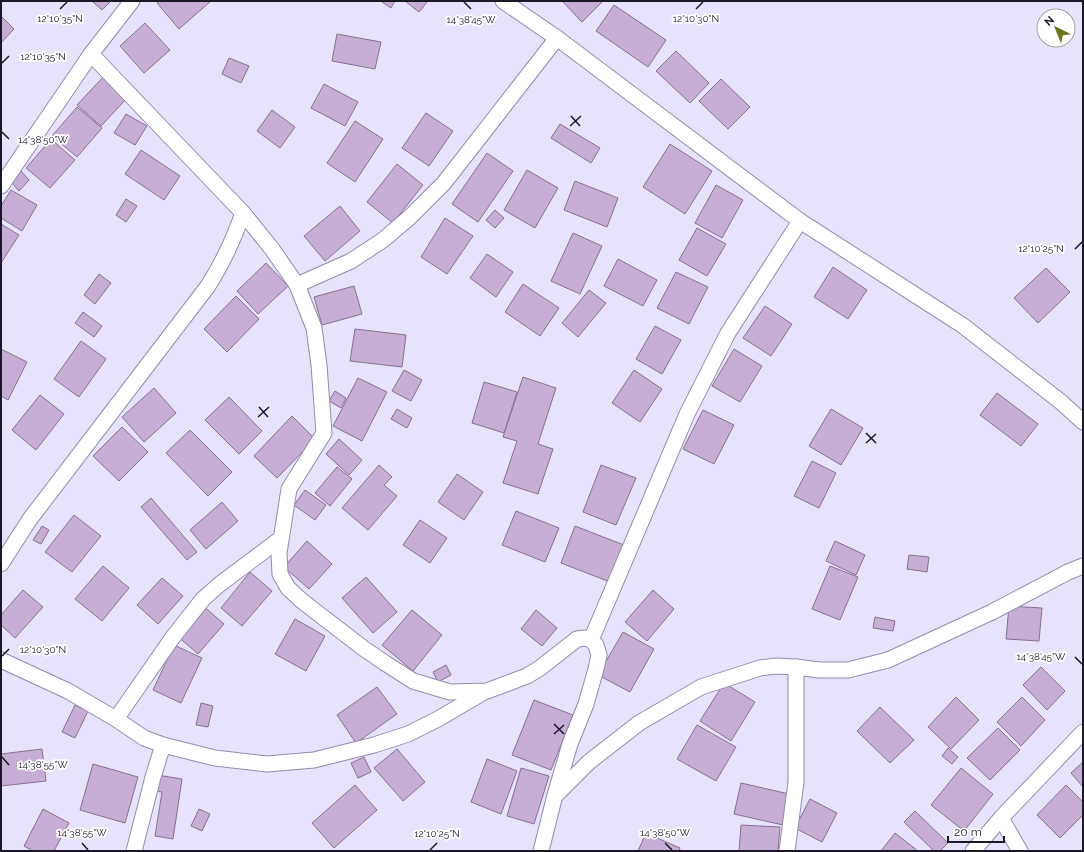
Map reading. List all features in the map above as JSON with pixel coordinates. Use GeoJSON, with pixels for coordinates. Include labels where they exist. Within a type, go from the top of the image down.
{"type":"FeatureCollection","features":[{"type":"Feature","properties":{"kind":"street"},"geometry":{"type":"LineString","coordinates":[[1,186],[91,54],[132,1]]}},
{"type":"Feature","properties":{"kind":"street"},"geometry":{"type":"LineString","coordinates":[[503,1],[557,38],[800,221],[962,325],[1060,402],[1083,422]]}},
{"type":"Feature","properties":{"kind":"street"},"geometry":{"type":"LineString","coordinates":[[297,285],[351,261],[383,240],[410,217],[444,183],[557,38]]}},
{"type":"Feature","properties":{"kind":"street"},"geometry":{"type":"LineString","coordinates":[[91,54],[243,213],[272,249],[297,285],[314,328],[319,365],[324,433],[290,490],[280,539],[279,553],[280,574],[288,588],[302,601],[363,648],[413,681],[450,692],[486,691]]}},
{"type":"Feature","properties":{"kind":"street"},"geometry":{"type":"LineString","coordinates":[[1,564],[30,520],[208,286],[223,263],[234,239],[243,213]]}},
{"type":"Feature","properties":{"kind":"street"},"geometry":{"type":"LineString","coordinates":[[592,640],[687,414],[728,333],[800,221]]}},
{"type":"Feature","properties":{"kind":"street"},"geometry":{"type":"LineString","coordinates":[[116,719],[172,637],[203,599],[220,584],[280,539]]}},
{"type":"Feature","properties":{"kind":"street"},"geometry":{"type":"LineString","coordinates":[[555,795],[589,762],[639,723],[701,687],[760,668],[776,666],[819,670],[848,670],[888,660],[992,612],[1068,572],[1083,566]]}},
{"type":"Feature","properties":{"kind":"street"},"geometry":{"type":"LineString","coordinates":[[1,660],[68,691],[116,719],[144,738],[163,745],[215,758],[267,764],[314,760],[374,745],[408,734],[438,719],[486,691],[527,676],[540,668],[577,639],[585,638],[592,640],[596,645],[599,655],[596,669],[586,704],[570,744],[541,851]]}},
{"type":"Feature","properties":{"kind":"street"},"geometry":{"type":"LineString","coordinates":[[787,851],[796,782],[796,667]]}},
{"type":"Feature","properties":{"kind":"street"},"geometry":{"type":"LineString","coordinates":[[973,851],[1001,818],[1083,732]]}},
{"type":"Feature","properties":{"kind":"street"},"geometry":{"type":"LineString","coordinates":[[134,851],[152,777],[163,745]]}},
{"type":"Feature","properties":{"kind":"street"},"geometry":{"type":"LineString","coordinates":[[1001,818],[1020,851]]}},
{"type":"Feature","properties":{"kind":"building"},"geometry":{"type":"Polygon","coordinates":[[[92,1],[111,1],[102,10],[92,1]]]}},
{"type":"Feature","properties":{"kind":"building"},"geometry":{"type":"Polygon","coordinates":[[[160,1],[211,1],[179,29],[157,3],[160,1]]]}},
{"type":"Feature","properties":{"kind":"building"},"geometry":{"type":"Polygon","coordinates":[[[395,1],[391,8],[382,2],[395,1]]]}},
{"type":"Feature","properties":{"kind":"building"},"geometry":{"type":"Polygon","coordinates":[[[405,1],[428,1],[419,12],[405,1]]]}},
{"type":"Feature","properties":{"kind":"building"},"geometry":{"type":"Polygon","coordinates":[[[562,1],[601,1],[602,2],[582,22],[562,1]]]}},
{"type":"Feature","properties":{"kind":"building"},"geometry":{"type":"Polygon","coordinates":[[[614,5],[666,40],[648,67],[596,31],[614,5]]]}},
{"type":"Feature","properties":{"kind":"building"},"geometry":{"type":"Polygon","coordinates":[[[1,16],[14,29],[1,43],[1,16]]]}},
{"type":"Feature","properties":{"kind":"building"},"geometry":{"type":"Polygon","coordinates":[[[145,23],[170,50],[144,73],[120,46],[145,23]]]}},
{"type":"Feature","properties":{"kind":"building"},"geometry":{"type":"Polygon","coordinates":[[[337,34],[381,42],[375,69],[332,61],[337,34]]]}},
{"type":"Feature","properties":{"kind":"building"},"geometry":{"type":"Polygon","coordinates":[[[676,51],[709,83],[690,103],[656,71],[676,51]]]}},
{"type":"Feature","properties":{"kind":"building"},"geometry":{"type":"Polygon","coordinates":[[[229,58],[249,66],[241,83],[222,74],[229,58]]]}},
{"type":"Feature","properties":{"kind":"building"},"geometry":{"type":"Polygon","coordinates":[[[106,74],[129,96],[101,126],[77,105],[106,74]]]}},
{"type":"Feature","properties":{"kind":"building"},"geometry":{"type":"Polygon","coordinates":[[[721,79],[750,107],[728,129],[699,101],[721,79]]]}},
{"type":"Feature","properties":{"kind":"building"},"geometry":{"type":"Polygon","coordinates":[[[324,84],[358,102],[345,126],[311,108],[324,84]]]}},
{"type":"Feature","properties":{"kind":"building"},"geometry":{"type":"Polygon","coordinates":[[[77,107],[102,128],[77,157],[52,136],[77,107]]]}},
{"type":"Feature","properties":{"kind":"building"},"geometry":{"type":"Polygon","coordinates":[[[272,110],[295,127],[280,148],[257,131],[272,110]]]}},
{"type":"Feature","properties":{"kind":"building"},"geometry":{"type":"Polygon","coordinates":[[[426,113],[453,131],[429,166],[402,148],[426,113]]]}},
{"type":"Feature","properties":{"kind":"building"},"geometry":{"type":"Polygon","coordinates":[[[126,114],[147,126],[135,145],[114,133],[126,114]]]}},
{"type":"Feature","properties":{"kind":"building"},"geometry":{"type":"Polygon","coordinates":[[[355,121],[383,139],[355,182],[327,163],[355,121]]]}},
{"type":"Feature","properties":{"kind":"building"},"geometry":{"type":"Polygon","coordinates":[[[560,124],[600,148],[591,163],[551,138],[560,124]]]}},
{"type":"Feature","properties":{"kind":"building"},"geometry":{"type":"Polygon","coordinates":[[[51,139],[75,160],[50,188],[26,168],[51,139]]]}},
{"type":"Feature","properties":{"kind":"building"},"geometry":{"type":"Polygon","coordinates":[[[670,144],[712,171],[685,214],[643,187],[670,144]]]}},
{"type":"Feature","properties":{"kind":"building"},"geometry":{"type":"Polygon","coordinates":[[[141,150],[180,176],[164,200],[125,174],[141,150]]]}},
{"type":"Feature","properties":{"kind":"building"},"geometry":{"type":"Polygon","coordinates":[[[487,153],[513,171],[478,222],[452,204],[487,153]]]}},
{"type":"Feature","properties":{"kind":"building"},"geometry":{"type":"Polygon","coordinates":[[[397,164],[423,185],[393,223],[367,202],[397,164]]]}},
{"type":"Feature","properties":{"kind":"building"},"geometry":{"type":"Polygon","coordinates":[[[527,170],[558,188],[535,228],[504,210],[527,170]]]}},
{"type":"Feature","properties":{"kind":"building"},"geometry":{"type":"Polygon","coordinates":[[[21,171],[29,180],[19,191],[11,182],[21,171]]]}},
{"type":"Feature","properties":{"kind":"building"},"geometry":{"type":"Polygon","coordinates":[[[575,181],[618,198],[607,227],[564,210],[575,181]]]}},
{"type":"Feature","properties":{"kind":"building"},"geometry":{"type":"Polygon","coordinates":[[[716,185],[743,200],[722,238],[695,223],[716,185]]]}},
{"type":"Feature","properties":{"kind":"building"},"geometry":{"type":"Polygon","coordinates":[[[11,190],[37,205],[22,231],[1,218],[1,206],[11,190]]]}},
{"type":"Feature","properties":{"kind":"building"},"geometry":{"type":"Polygon","coordinates":[[[126,199],[137,206],[126,222],[116,215],[126,199]]]}},
{"type":"Feature","properties":{"kind":"building"},"geometry":{"type":"Polygon","coordinates":[[[340,206],[360,231],[325,261],[304,236],[340,206]]]}},
{"type":"Feature","properties":{"kind":"building"},"geometry":{"type":"Polygon","coordinates":[[[495,210],[504,218],[495,228],[486,220],[495,210]]]}},
{"type":"Feature","properties":{"kind":"building"},"geometry":{"type":"Polygon","coordinates":[[[445,218],[473,236],[447,274],[421,257],[445,218]]]}},
{"type":"Feature","properties":{"kind":"building"},"geometry":{"type":"Polygon","coordinates":[[[1,224],[19,235],[1,263],[1,224]]]}},
{"type":"Feature","properties":{"kind":"building"},"geometry":{"type":"Polygon","coordinates":[[[697,228],[726,244],[707,276],[679,260],[697,228]]]}},
{"type":"Feature","properties":{"kind":"building"},"geometry":{"type":"Polygon","coordinates":[[[573,233],[602,246],[580,294],[551,281],[573,233]]]}},
{"type":"Feature","properties":{"kind":"building"},"geometry":{"type":"Polygon","coordinates":[[[487,254],[513,272],[496,297],[470,278],[487,254]]]}},
{"type":"Feature","properties":{"kind":"building"},"geometry":{"type":"Polygon","coordinates":[[[618,259],[657,280],[643,306],[604,286],[618,259]]]}},
{"type":"Feature","properties":{"kind":"building"},"geometry":{"type":"Polygon","coordinates":[[[266,263],[288,286],[258,314],[237,291],[266,263]]]}},
{"type":"Feature","properties":{"kind":"building"},"geometry":{"type":"Polygon","coordinates":[[[833,267],[867,290],[848,319],[814,297],[833,267]]]}},
{"type":"Feature","properties":{"kind":"building"},"geometry":{"type":"Polygon","coordinates":[[[1046,268],[1070,292],[1038,323],[1014,298],[1046,268]]]}},
{"type":"Feature","properties":{"kind":"building"},"geometry":{"type":"Polygon","coordinates":[[[676,272],[708,287],[689,324],[657,308],[676,272]]]}},
{"type":"Feature","properties":{"kind":"building"},"geometry":{"type":"Polygon","coordinates":[[[99,274],[111,283],[95,304],[84,295],[99,274]]]}},
{"type":"Feature","properties":{"kind":"building"},"geometry":{"type":"Polygon","coordinates":[[[523,284],[559,308],[540,336],[505,312],[523,284]]]}},
{"type":"Feature","properties":{"kind":"building"},"geometry":{"type":"Polygon","coordinates":[[[354,286],[362,314],[322,325],[314,297],[354,286]]]}},
{"type":"Feature","properties":{"kind":"building"},"geometry":{"type":"Polygon","coordinates":[[[589,290],[606,303],[578,337],[562,323],[589,290]]]}},
{"type":"Feature","properties":{"kind":"building"},"geometry":{"type":"Polygon","coordinates":[[[236,296],[259,319],[227,352],[204,329],[236,296]]]}},
{"type":"Feature","properties":{"kind":"building"},"geometry":{"type":"Polygon","coordinates":[[[765,306],[792,324],[771,356],[743,338],[765,306]]]}},
{"type":"Feature","properties":{"kind":"building"},"geometry":{"type":"Polygon","coordinates":[[[83,312],[102,326],[94,337],[75,323],[83,312]]]}},
{"type":"Feature","properties":{"kind":"building"},"geometry":{"type":"Polygon","coordinates":[[[655,326],[681,340],[662,374],[636,359],[655,326]]]}},
{"type":"Feature","properties":{"kind":"building"},"geometry":{"type":"Polygon","coordinates":[[[355,329],[406,335],[402,367],[350,361],[355,329]]]}},
{"type":"Feature","properties":{"kind":"building"},"geometry":{"type":"Polygon","coordinates":[[[81,341],[106,359],[79,397],[54,379],[81,341]]]}},
{"type":"Feature","properties":{"kind":"building"},"geometry":{"type":"Polygon","coordinates":[[[1,349],[27,362],[8,400],[1,396],[1,349]]]}},
{"type":"Feature","properties":{"kind":"building"},"geometry":{"type":"Polygon","coordinates":[[[734,349],[762,366],[740,402],[712,386],[734,349]]]}},
{"type":"Feature","properties":{"kind":"building"},"geometry":{"type":"Polygon","coordinates":[[[404,370],[422,380],[411,401],[392,391],[404,370]]]}},
{"type":"Feature","properties":{"kind":"building"},"geometry":{"type":"Polygon","coordinates":[[[634,370],[662,389],[640,422],[612,403],[634,370]]]}},
{"type":"Feature","properties":{"kind":"building"},"geometry":{"type":"Polygon","coordinates":[[[523,377],[556,388],[538,444],[553,449],[538,494],[503,483],[517,441],[503,437],[523,377]]]}},
{"type":"Feature","properties":{"kind":"building"},"geometry":{"type":"Polygon","coordinates":[[[358,378],[387,392],[362,441],[333,426],[358,378]]]}},
{"type":"Feature","properties":{"kind":"building"},"geometry":{"type":"Polygon","coordinates":[[[484,382],[517,392],[504,433],[472,423],[484,382]]]}},
{"type":"Feature","properties":{"kind":"building"},"geometry":{"type":"Polygon","coordinates":[[[154,388],[176,413],[144,442],[122,417],[154,388]]]}},
{"type":"Feature","properties":{"kind":"building"},"geometry":{"type":"Polygon","coordinates":[[[335,391],[346,398],[341,408],[329,401],[335,391]]]}},
{"type":"Feature","properties":{"kind":"building"},"geometry":{"type":"Polygon","coordinates":[[[997,393],[1038,424],[1021,446],[980,415],[997,393]]]}},
{"type":"Feature","properties":{"kind":"building"},"geometry":{"type":"Polygon","coordinates":[[[40,395],[64,414],[36,450],[12,430],[40,395]]]}},
{"type":"Feature","properties":{"kind":"building"},"geometry":{"type":"Polygon","coordinates":[[[229,397],[262,431],[239,454],[205,420],[229,397]]]}},
{"type":"Feature","properties":{"kind":"building"},"geometry":{"type":"Polygon","coordinates":[[[397,409],[412,418],[407,428],[391,419],[397,409]]]}},
{"type":"Feature","properties":{"kind":"building"},"geometry":{"type":"Polygon","coordinates":[[[831,409],[863,428],[841,465],[809,446],[831,409]]]}},
{"type":"Feature","properties":{"kind":"building"},"geometry":{"type":"Polygon","coordinates":[[[703,410],[734,425],[714,464],[683,449],[703,410]]]}},
{"type":"Feature","properties":{"kind":"building"},"geometry":{"type":"Polygon","coordinates":[[[292,416],[315,439],[277,478],[254,456],[292,416]]]}},
{"type":"Feature","properties":{"kind":"building"},"geometry":{"type":"Polygon","coordinates":[[[122,427],[148,452],[119,481],[93,456],[122,427]]]}},
{"type":"Feature","properties":{"kind":"building"},"geometry":{"type":"Polygon","coordinates":[[[190,430],[232,472],[208,496],[166,453],[190,430]]]}},
{"type":"Feature","properties":{"kind":"building"},"geometry":{"type":"Polygon","coordinates":[[[339,439],[362,460],[349,475],[326,454],[339,439]]]}},
{"type":"Feature","properties":{"kind":"building"},"geometry":{"type":"Polygon","coordinates":[[[812,461],[836,473],[819,508],[794,496],[812,461]]]}},
{"type":"Feature","properties":{"kind":"building"},"geometry":{"type":"Polygon","coordinates":[[[379,465],[392,477],[384,485],[397,496],[368,530],[342,508],[379,465]]]}},
{"type":"Feature","properties":{"kind":"building"},"geometry":{"type":"Polygon","coordinates":[[[601,465],[636,478],[616,525],[583,512],[601,465]]]}},
{"type":"Feature","properties":{"kind":"building"},"geometry":{"type":"Polygon","coordinates":[[[337,467],[352,479],[330,506],[315,493],[337,467]]]}},
{"type":"Feature","properties":{"kind":"building"},"geometry":{"type":"Polygon","coordinates":[[[457,474],[483,492],[464,520],[438,502],[457,474]]]}},
{"type":"Feature","properties":{"kind":"building"},"geometry":{"type":"Polygon","coordinates":[[[305,490],[326,505],[315,520],[294,505],[305,490]]]}},
{"type":"Feature","properties":{"kind":"building"},"geometry":{"type":"Polygon","coordinates":[[[151,498],[197,552],[187,560],[141,507],[151,498]]]}},
{"type":"Feature","properties":{"kind":"building"},"geometry":{"type":"Polygon","coordinates":[[[222,502],[238,521],[206,549],[190,530],[222,502]]]}},
{"type":"Feature","properties":{"kind":"building"},"geometry":{"type":"Polygon","coordinates":[[[516,511],[559,528],[545,562],[502,545],[516,511]]]}},
{"type":"Feature","properties":{"kind":"building"},"geometry":{"type":"Polygon","coordinates":[[[74,515],[101,536],[72,572],[45,552],[74,515]]]}},
{"type":"Feature","properties":{"kind":"building"},"geometry":{"type":"Polygon","coordinates":[[[420,520],[447,538],[430,563],[403,545],[420,520]]]}},
{"type":"Feature","properties":{"kind":"building"},"geometry":{"type":"Polygon","coordinates":[[[42,526],[49,530],[41,544],[33,540],[42,526]]]}},
{"type":"Feature","properties":{"kind":"building"},"geometry":{"type":"Polygon","coordinates":[[[575,526],[624,545],[610,582],[561,563],[575,526]]]}},
{"type":"Feature","properties":{"kind":"building"},"geometry":{"type":"Polygon","coordinates":[[[307,541],[332,564],[309,589],[284,567],[307,541]]]}},
{"type":"Feature","properties":{"kind":"building"},"geometry":{"type":"Polygon","coordinates":[[[835,541],[865,555],[856,575],[826,561],[835,541]]]}},
{"type":"Feature","properties":{"kind":"building"},"geometry":{"type":"Polygon","coordinates":[[[909,555],[929,557],[927,572],[907,569],[909,555]]]}},
{"type":"Feature","properties":{"kind":"building"},"geometry":{"type":"Polygon","coordinates":[[[103,566],[129,588],[102,621],[75,599],[103,566]]]}},
{"type":"Feature","properties":{"kind":"building"},"geometry":{"type":"Polygon","coordinates":[[[830,566],[858,577],[840,620],[812,609],[830,566]]]}},
{"type":"Feature","properties":{"kind":"building"},"geometry":{"type":"Polygon","coordinates":[[[250,572],[272,591],[242,626],[221,608],[250,572]]]}},
{"type":"Feature","properties":{"kind":"building"},"geometry":{"type":"Polygon","coordinates":[[[366,577],[397,612],[373,633],[342,598],[366,577]]]}},
{"type":"Feature","properties":{"kind":"building"},"geometry":{"type":"Polygon","coordinates":[[[162,578],[183,596],[158,624],[137,605],[162,578]]]}},
{"type":"Feature","properties":{"kind":"building"},"geometry":{"type":"Polygon","coordinates":[[[23,590],[43,607],[15,638],[1,625],[1,615],[23,590]]]}},
{"type":"Feature","properties":{"kind":"building"},"geometry":{"type":"Polygon","coordinates":[[[653,590],[674,609],[647,641],[625,622],[653,590]]]}},
{"type":"Feature","properties":{"kind":"building"},"geometry":{"type":"Polygon","coordinates":[[[201,604],[224,624],[198,654],[175,634],[201,604]]]}},
{"type":"Feature","properties":{"kind":"building"},"geometry":{"type":"Polygon","coordinates":[[[1009,606],[1042,608],[1039,641],[1006,639],[1009,606]]]}},
{"type":"Feature","properties":{"kind":"building"},"geometry":{"type":"Polygon","coordinates":[[[412,610],[442,635],[413,671],[382,645],[412,610]]]}},
{"type":"Feature","properties":{"kind":"building"},"geometry":{"type":"Polygon","coordinates":[[[536,610],[557,628],[542,646],[521,629],[536,610]]]}},
{"type":"Feature","properties":{"kind":"building"},"geometry":{"type":"Polygon","coordinates":[[[875,617],[895,621],[893,631],[873,628],[875,617]]]}},
{"type":"Feature","properties":{"kind":"building"},"geometry":{"type":"Polygon","coordinates":[[[295,619],[325,636],[306,671],[275,654],[295,619]]]}},
{"type":"Feature","properties":{"kind":"building"},"geometry":{"type":"Polygon","coordinates":[[[623,632],[654,649],[630,692],[598,675],[623,632]]]}},
{"type":"Feature","properties":{"kind":"building"},"geometry":{"type":"Polygon","coordinates":[[[174,645],[202,658],[181,703],[153,690],[174,645]]]}},
{"type":"Feature","properties":{"kind":"building"},"geometry":{"type":"Polygon","coordinates":[[[446,665],[451,675],[438,682],[433,672],[446,665]]]}},
{"type":"Feature","properties":{"kind":"building"},"geometry":{"type":"Polygon","coordinates":[[[1041,667],[1065,691],[1047,710],[1023,685],[1041,667]]]}},
{"type":"Feature","properties":{"kind":"building"},"geometry":{"type":"Polygon","coordinates":[[[724,683],[755,702],[731,741],[700,721],[724,683]]]}},
{"type":"Feature","properties":{"kind":"building"},"geometry":{"type":"Polygon","coordinates":[[[377,687],[397,714],[356,743],[337,715],[377,687]]]}},
{"type":"Feature","properties":{"kind":"building"},"geometry":{"type":"Polygon","coordinates":[[[956,697],[979,720],[951,749],[928,727],[956,697]]]}},
{"type":"Feature","properties":{"kind":"building"},"geometry":{"type":"Polygon","coordinates":[[[1022,697],[1045,720],[1021,746],[997,722],[1022,697]]]}},
{"type":"Feature","properties":{"kind":"building"},"geometry":{"type":"Polygon","coordinates":[[[534,700],[573,715],[551,770],[512,755],[534,700]]]}},
{"type":"Feature","properties":{"kind":"building"},"geometry":{"type":"Polygon","coordinates":[[[201,703],[213,706],[208,727],[196,725],[201,703]]]}},
{"type":"Feature","properties":{"kind":"building"},"geometry":{"type":"Polygon","coordinates":[[[75,705],[88,711],[75,738],[62,732],[75,705]]]}},
{"type":"Feature","properties":{"kind":"building"},"geometry":{"type":"Polygon","coordinates":[[[880,707],[914,740],[890,763],[857,731],[880,707]]]}},
{"type":"Feature","properties":{"kind":"building"},"geometry":{"type":"Polygon","coordinates":[[[697,725],[736,747],[716,781],[677,759],[697,725]]]}},
{"type":"Feature","properties":{"kind":"building"},"geometry":{"type":"Polygon","coordinates":[[[998,728],[1020,750],[990,780],[967,758],[998,728]]]}},
{"type":"Feature","properties":{"kind":"building"},"geometry":{"type":"Polygon","coordinates":[[[948,748],[958,757],[952,764],[942,756],[948,748]]]}},
{"type":"Feature","properties":{"kind":"building"},"geometry":{"type":"Polygon","coordinates":[[[42,749],[46,781],[1,786],[1,754],[42,749]]]}},
{"type":"Feature","properties":{"kind":"building"},"geometry":{"type":"Polygon","coordinates":[[[397,749],[425,782],[403,801],[374,768],[397,749]]]}},
{"type":"Feature","properties":{"kind":"building"},"geometry":{"type":"Polygon","coordinates":[[[364,757],[371,772],[358,778],[351,763],[364,757]]]}},
{"type":"Feature","properties":{"kind":"building"},"geometry":{"type":"Polygon","coordinates":[[[487,759],[517,771],[501,814],[471,802],[487,759]]]}},
{"type":"Feature","properties":{"kind":"building"},"geometry":{"type":"Polygon","coordinates":[[[1083,762],[1083,787],[1071,773],[1083,762]]]}},
{"type":"Feature","properties":{"kind":"building"},"geometry":{"type":"Polygon","coordinates":[[[93,764],[138,777],[125,823],[80,810],[93,764]]]}},
{"type":"Feature","properties":{"kind":"building"},"geometry":{"type":"Polygon","coordinates":[[[521,768],[549,776],[534,824],[507,816],[521,768]]]}},
{"type":"Feature","properties":{"kind":"building"},"geometry":{"type":"Polygon","coordinates":[[[961,768],[993,794],[964,831],[931,805],[961,768]]]}},
{"type":"Feature","properties":{"kind":"building"},"geometry":{"type":"Polygon","coordinates":[[[157,775],[182,779],[173,839],[155,836],[162,792],[154,791],[157,775]]]}},
{"type":"Feature","properties":{"kind":"building"},"geometry":{"type":"Polygon","coordinates":[[[741,783],[789,794],[783,825],[734,814],[741,783]]]}},
{"type":"Feature","properties":{"kind":"building"},"geometry":{"type":"Polygon","coordinates":[[[355,785],[377,810],[334,848],[312,823],[355,785]]]}},
{"type":"Feature","properties":{"kind":"building"},"geometry":{"type":"Polygon","coordinates":[[[1066,785],[1083,802],[1083,815],[1060,838],[1037,815],[1066,785]]]}},
{"type":"Feature","properties":{"kind":"building"},"geometry":{"type":"Polygon","coordinates":[[[810,799],[837,813],[822,842],[795,828],[810,799]]]}},
{"type":"Feature","properties":{"kind":"building"},"geometry":{"type":"Polygon","coordinates":[[[43,809],[69,823],[54,851],[33,851],[24,846],[43,809]]]}},
{"type":"Feature","properties":{"kind":"building"},"geometry":{"type":"Polygon","coordinates":[[[199,809],[210,814],[202,831],[191,826],[199,809]]]}},
{"type":"Feature","properties":{"kind":"building"},"geometry":{"type":"Polygon","coordinates":[[[915,811],[948,843],[940,851],[934,851],[904,822],[915,811]]]}},
{"type":"Feature","properties":{"kind":"building"},"geometry":{"type":"Polygon","coordinates":[[[741,825],[780,827],[778,851],[739,851],[741,825]]]}},
{"type":"Feature","properties":{"kind":"building"},"geometry":{"type":"Polygon","coordinates":[[[646,833],[680,848],[679,851],[638,851],[646,833]]]}},
{"type":"Feature","properties":{"kind":"building"},"geometry":{"type":"Polygon","coordinates":[[[895,833],[918,851],[881,851],[895,833]]]}}]}
